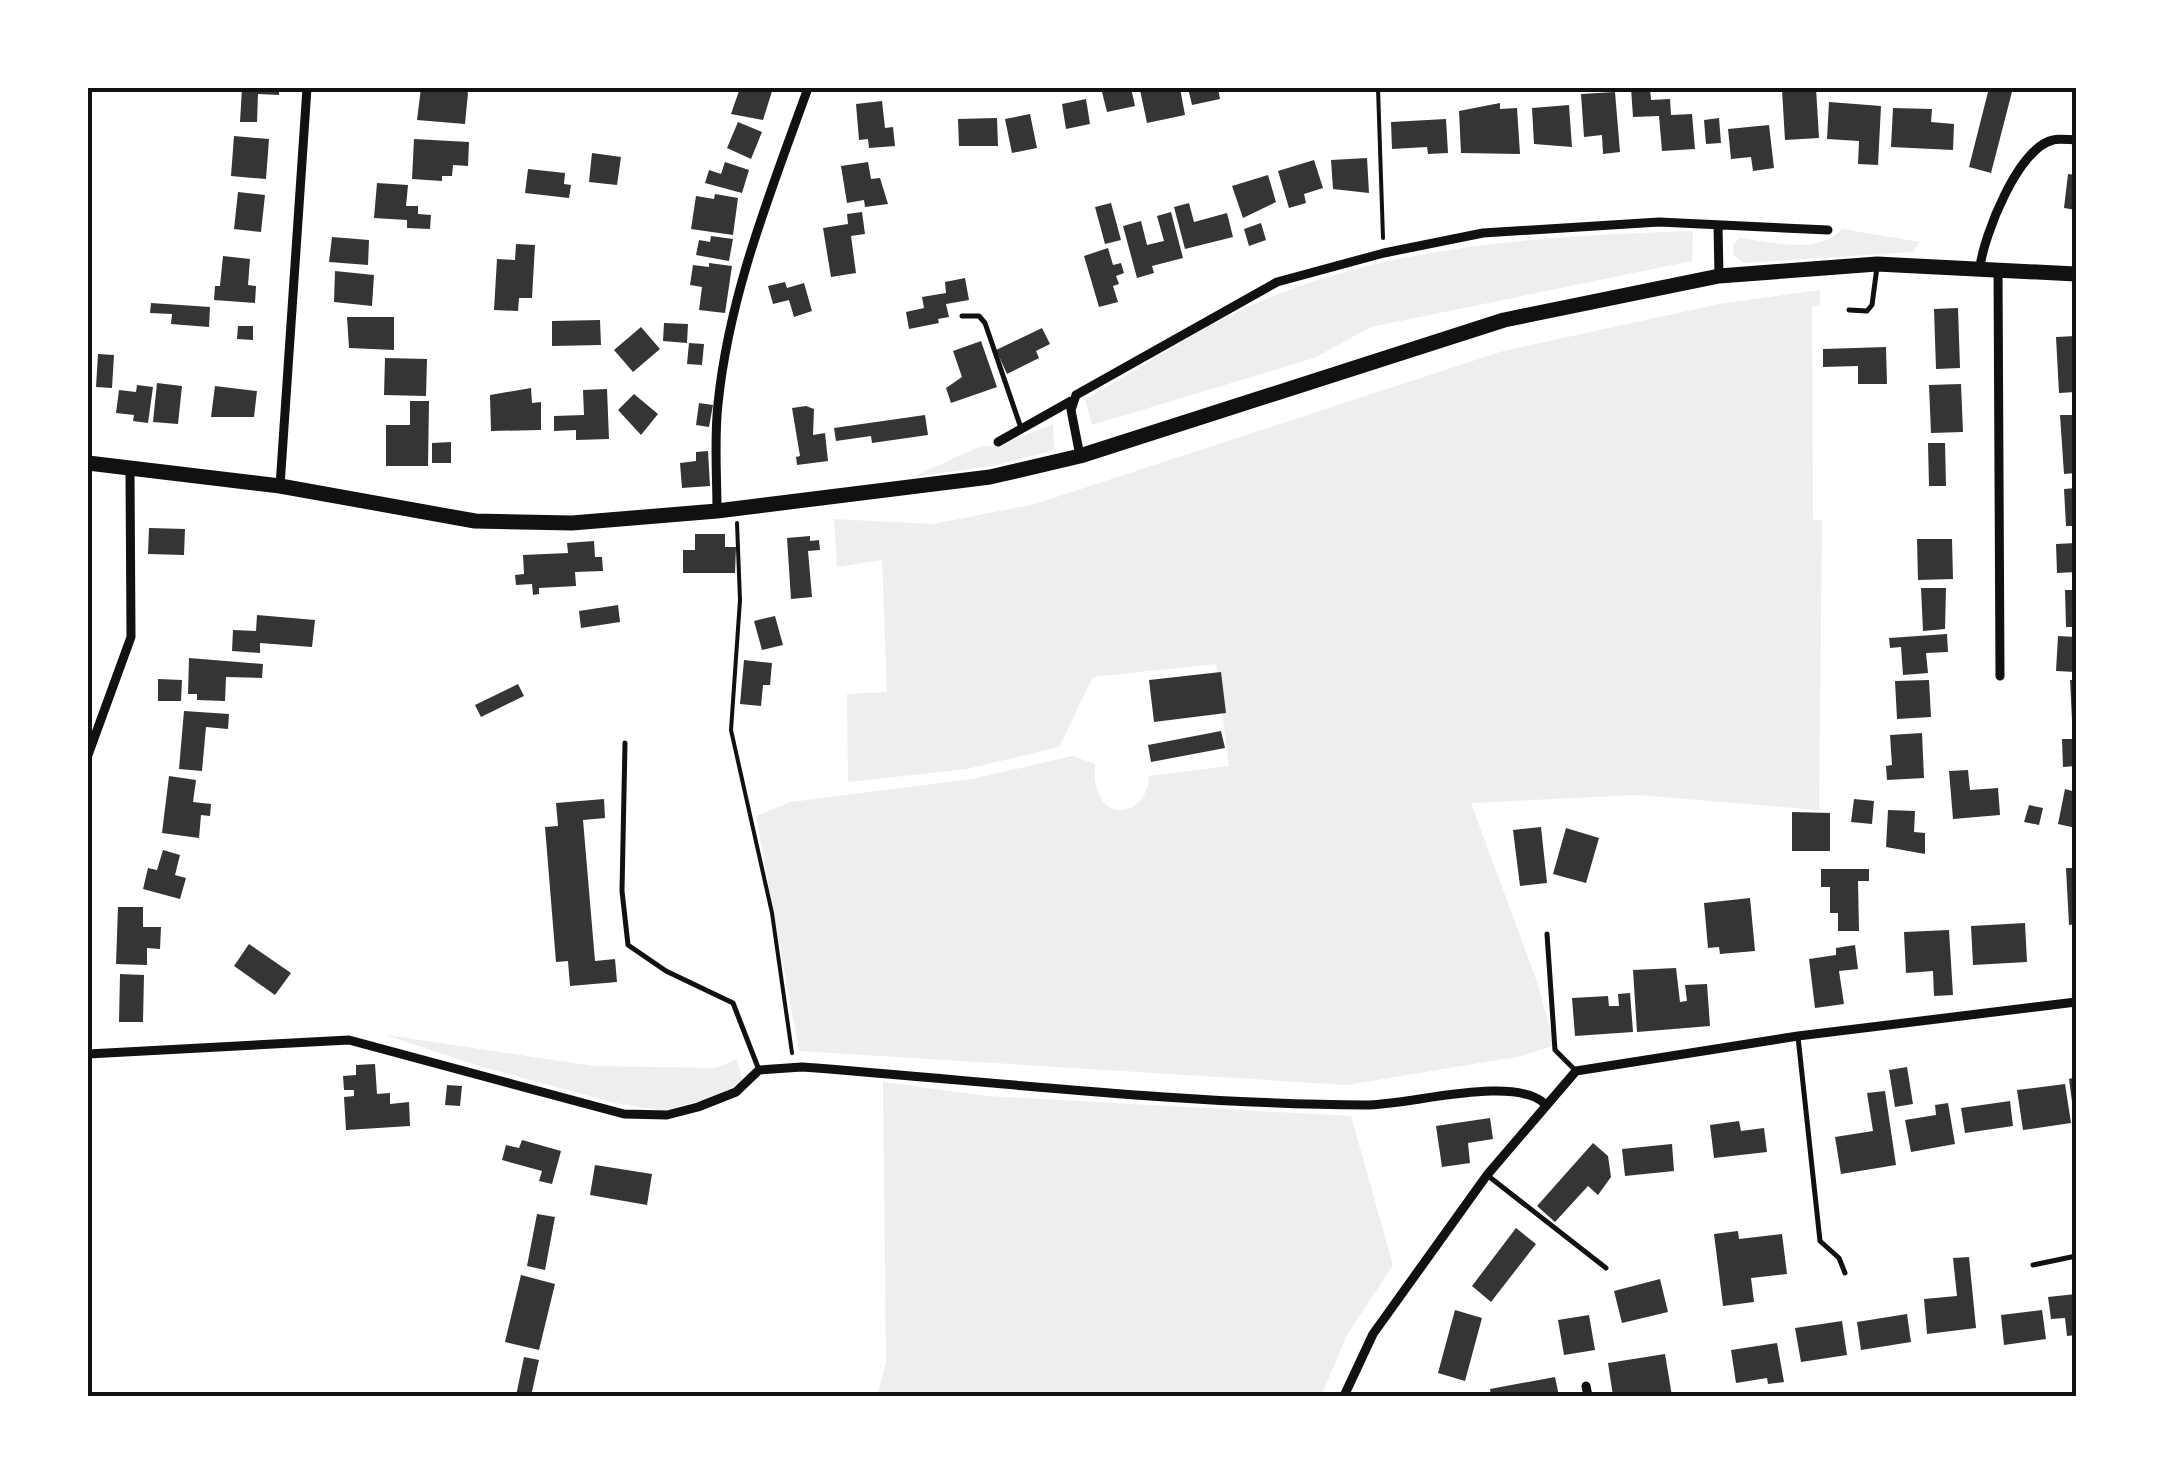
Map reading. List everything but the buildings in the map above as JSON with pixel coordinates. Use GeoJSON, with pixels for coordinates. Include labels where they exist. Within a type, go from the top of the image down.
{"type":"FeatureCollection","features":[{"type":"Feature","properties":{"kind":"main road"},"geometry":{"type":"LineString","coordinates":[[88,463],[280,486],[475,521],[572,523],[718,511],[912,490],[1080,456],[1504,320],[1719,276],[1877,264],[1980,266],[2076,274]]}},
{"type":"Feature","properties":{"kind":"street"},"geometry":{"type":"LineString","coordinates":[[280,486],[306,88]]}},
{"type":"Feature","properties":{"kind":"street"},"geometry":{"type":"LineString","coordinates":[[718,511],[718,405],[748,256],[808,88]]}},
{"type":"Feature","properties":{"kind":"street"},"geometry":{"type":"LineString","coordinates":[[1980,266],[1990,221],[2033,154],[2051,140],[2076,140]]}},
{"type":"Feature","properties":{"kind":"street"},"geometry":{"type":"LineString","coordinates":[[998,442],[1070,402],[1112,372],[1277,282],[1384,254],[1483,233],[1659,222],[1828,230]]}},
{"type":"Feature","properties":{"kind":"street"},"geometry":{"type":"LineString","coordinates":[[1718,225],[1719,276]]}},
{"type":"Feature","properties":{"kind":"street"},"geometry":{"type":"LineString","coordinates":[[1998,268],[2000,676]]}},
{"type":"Feature","properties":{"kind":"street"},"geometry":{"type":"LineString","coordinates":[[1070,402],[1080,456]]}},
{"type":"Feature","properties":{"kind":"street"},"geometry":{"type":"LineString","coordinates":[[88,754],[132,638],[130,470]]}},
{"type":"Feature","properties":{"kind":"street"},"geometry":{"type":"LineString","coordinates":[[1344,1396],[1373,1334],[1487,1175],[1544,1103],[1576,1071],[1798,1036],[2076,1002]]}},
{"type":"Feature","properties":{"kind":"street"},"geometry":{"type":"LineString","coordinates":[[88,1054],[349,1040],[624,1114],[667,1115],[736,1092],[759,1070],[794,1067],[1283,1104],[1385,1105],[1510,1090],[1534,1094],[1544,1103]]}},
{"type":"Feature","properties":{"kind":"lane"},"geometry":{"type":"LineString","coordinates":[[1848,310],[1866,311],[1872,305],[1877,264]]}},
{"type":"Feature","properties":{"kind":"lane"},"geometry":{"type":"LineString","coordinates":[[962,316],[979,316],[985,323],[1021,428]]}},
{"type":"Feature","properties":{"kind":"lane"},"geometry":{"type":"LineString","coordinates":[[625,743],[622,891],[628,945],[666,971],[734,1002],[759,1070]]}},
{"type":"Feature","properties":{"kind":"lane"},"geometry":{"type":"LineString","coordinates":[[1547,934],[1556,1050],[1576,1071]]}},
{"type":"Feature","properties":{"kind":"lane"},"geometry":{"type":"LineString","coordinates":[[1798,1036],[1820,1241],[1839,1258],[1845,1273]]}},
{"type":"Feature","properties":{"kind":"lane"},"geometry":{"type":"LineString","coordinates":[[1487,1175],[1606,1268]]}},
{"type":"Feature","properties":{"kind":"lane"},"geometry":{"type":"LineString","coordinates":[[2033,1265],[2076,1256]]}},
{"type":"Feature","properties":{"kind":"path"},"geometry":{"type":"LineString","coordinates":[[1378,88],[1384,254]]}},
{"type":"Feature","properties":{"kind":"path"},"geometry":{"type":"LineString","coordinates":[[736,509],[740,600],[731,730],[772,913],[794,1067]]}},
{"type":"Feature","properties":{"kind":"shaded area"},"geometry":{"type":"Polygon","coordinates":[[[1842,229],[1920,242],[1913,252],[1745,263],[1734,256],[1733,245],[1739,238],[1807,245],[1832,237],[1842,229]]]}},
{"type":"Feature","properties":{"kind":"shaded area"},"geometry":{"type":"Polygon","coordinates":[[[1693,231],[1692,261],[1371,327],[1314,358],[1092,425],[1085,399],[1227,317],[1324,278],[1427,253],[1480,246],[1693,231]]]}},
{"type":"Feature","properties":{"kind":"shaded area"},"geometry":{"type":"Polygon","coordinates":[[[1820,290],[1820,304],[1812,307],[1813,520],[1822,520],[1819,810],[1636,795],[1471,803],[1536,979],[1555,1045],[1522,1056],[1347,1085],[799,1051],[756,816],[791,802],[972,779],[1072,756],[1095,764],[1101,798],[1109,807],[1119,810],[1139,802],[1149,776],[1229,766],[1216,664],[1093,677],[1059,747],[967,769],[848,782],[847,694],[887,692],[882,560],[837,567],[834,519],[933,524],[1035,504],[1503,351],[1719,304],[1820,290]]]}},
{"type":"Feature","properties":{"kind":"shaded area"},"geometry":{"type":"Polygon","coordinates":[[[1053,424],[1054,450],[997,465],[913,477],[981,446],[996,447],[1053,424]]]}},
{"type":"Feature","properties":{"kind":"shaded area"},"geometry":{"type":"Polygon","coordinates":[[[386,1035],[594,1066],[716,1068],[737,1059],[742,1080],[722,1095],[663,1111],[615,1103],[476,1065],[386,1035]]]}},
{"type":"Feature","properties":{"kind":"shaded area"},"geometry":{"type":"Polygon","coordinates":[[[883,1082],[987,1096],[1351,1116],[1393,1265],[1347,1335],[1321,1396],[877,1396],[886,1363],[883,1082]]]}}]}
